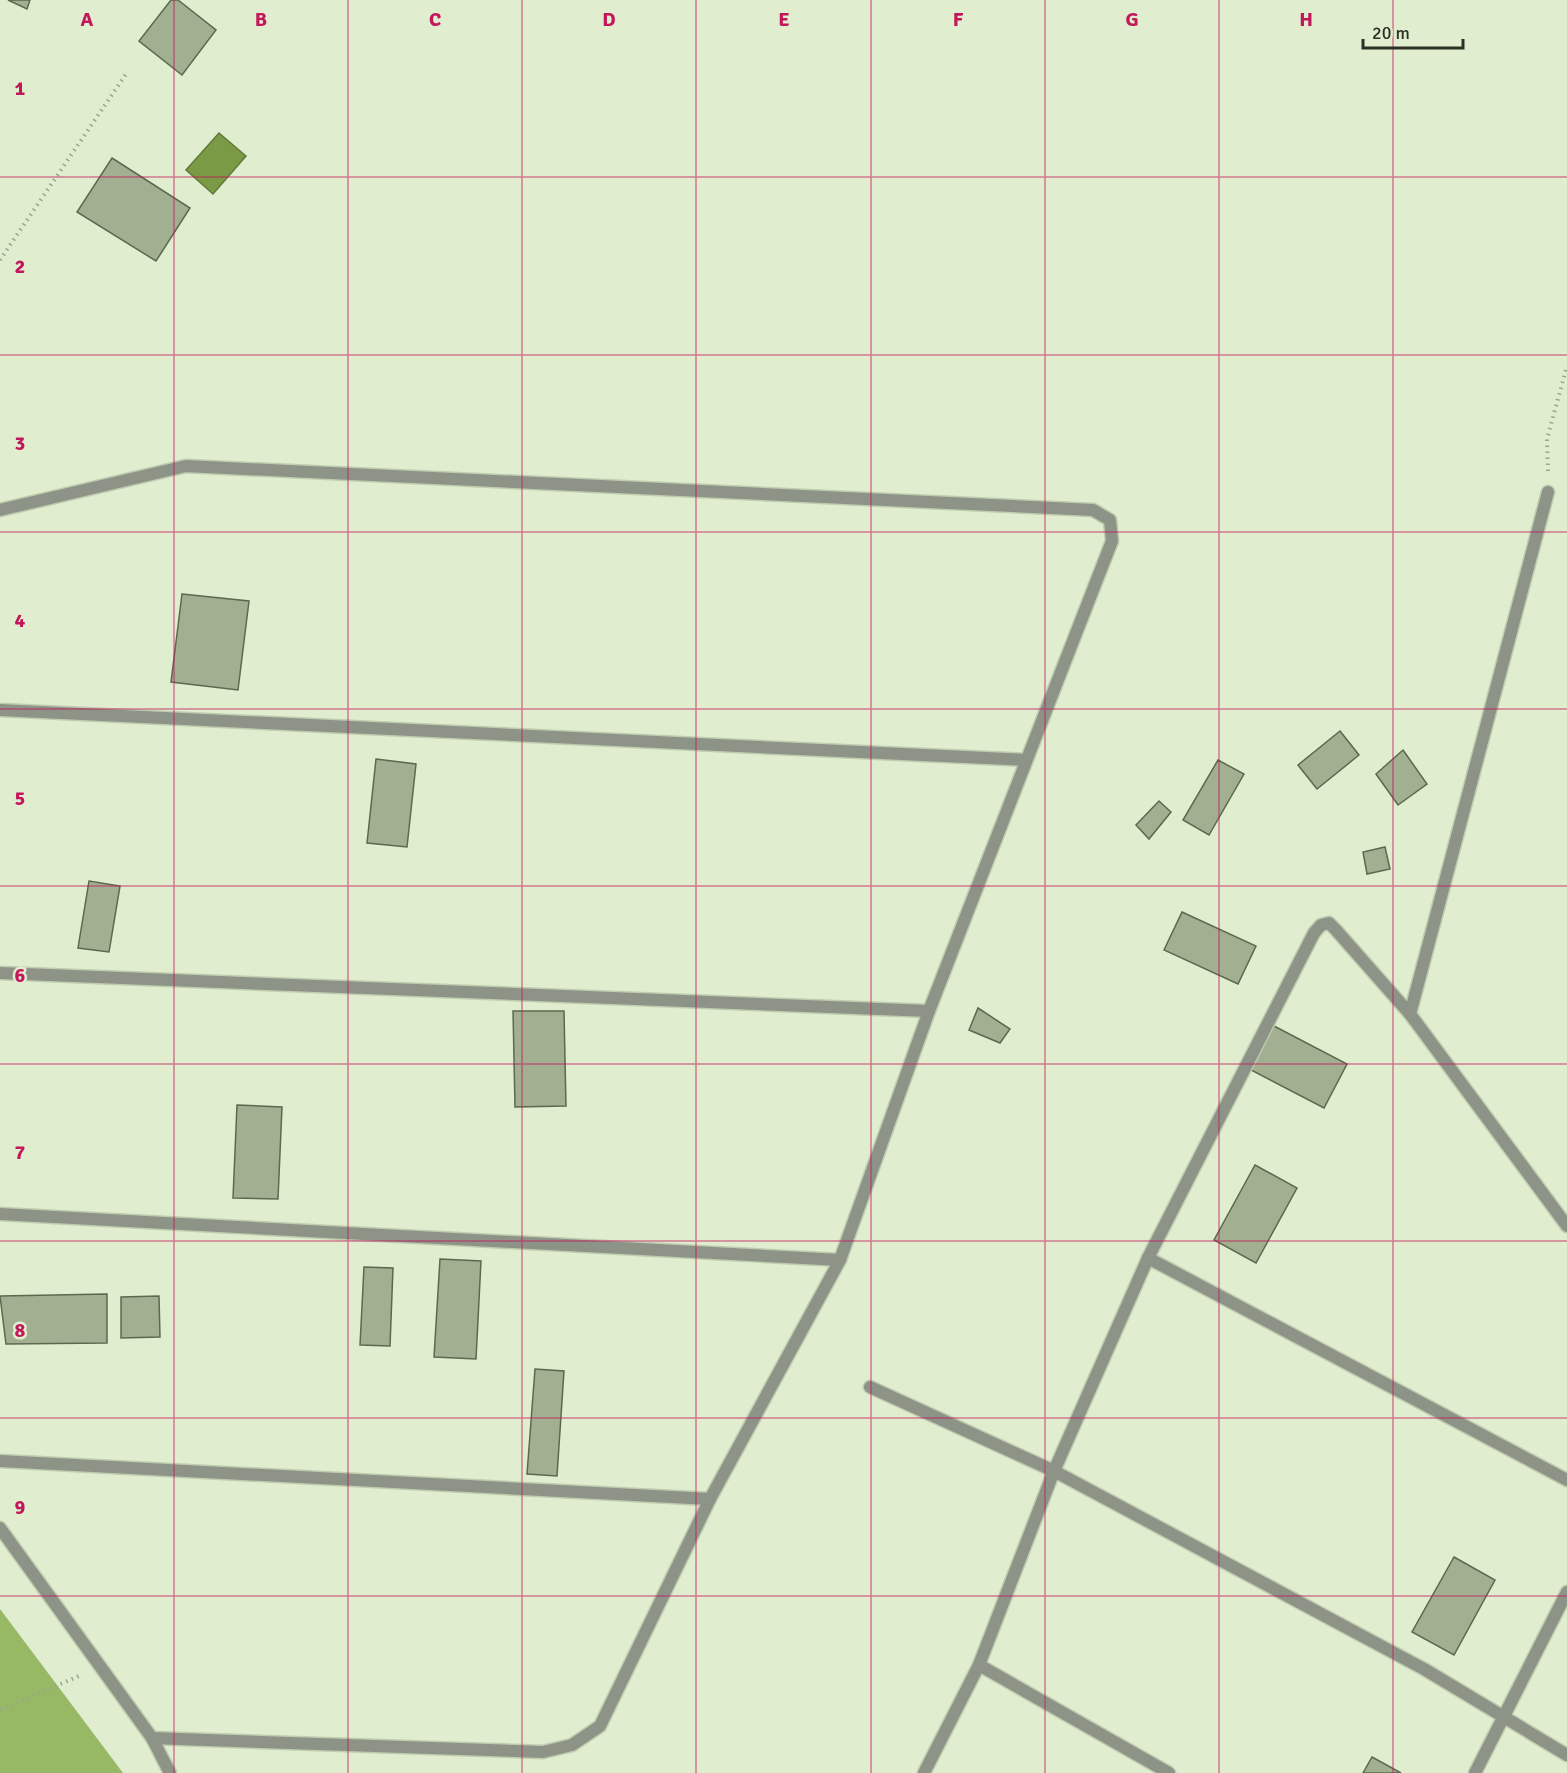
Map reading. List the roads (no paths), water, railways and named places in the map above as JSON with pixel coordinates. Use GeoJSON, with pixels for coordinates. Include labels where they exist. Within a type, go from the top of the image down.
{"type":"FeatureCollection","features":[{"type":"Feature","properties":{"kind":"street"},"geometry":{"type":"LineString","coordinates":[[0,510],[186,466],[1093,510],[1110,520],[1112,542],[929,1011],[840,1260],[710,1499],[600,1726],[572,1745],[543,1752],[152,1738]]}},
{"type":"Feature","properties":{"kind":"street"},"geometry":{"type":"LineString","coordinates":[[1410,1014],[1548,492]]}},
{"type":"Feature","properties":{"kind":"street"},"geometry":{"type":"LineString","coordinates":[[0,710],[1026,760]]}},
{"type":"Feature","properties":{"kind":"street"},"geometry":{"type":"LineString","coordinates":[[924,1773],[979,1665],[1054,1471],[1148,1258],[1314,933],[1321,925],[1329,923],[1336,930],[1410,1014],[1564,1223]]}},
{"type":"Feature","properties":{"kind":"street"},"geometry":{"type":"LineString","coordinates":[[0,973],[929,1011]]}},
{"type":"Feature","properties":{"kind":"street"},"geometry":{"type":"LineString","coordinates":[[1564,1223],[1567,1206]]}},
{"type":"Feature","properties":{"kind":"street"},"geometry":{"type":"LineString","coordinates":[[0,1214],[840,1260]]}},
{"type":"Feature","properties":{"kind":"street"},"geometry":{"type":"LineString","coordinates":[[1148,1258],[1567,1480]]}},
{"type":"Feature","properties":{"kind":"street"},"geometry":{"type":"LineString","coordinates":[[870,1387],[1054,1471],[1413,1663],[1504,1715],[1567,1755]]}},
{"type":"Feature","properties":{"kind":"street"},"geometry":{"type":"LineString","coordinates":[[0,1461],[710,1499]]}},
{"type":"Feature","properties":{"kind":"street"},"geometry":{"type":"LineString","coordinates":[[0,1527],[152,1738],[170,1773]]}},
{"type":"Feature","properties":{"kind":"street"},"geometry":{"type":"LineString","coordinates":[[1475,1773],[1567,1592]]}},
{"type":"Feature","properties":{"kind":"street"},"geometry":{"type":"LineString","coordinates":[[979,1665],[1169,1773]]}}]}
